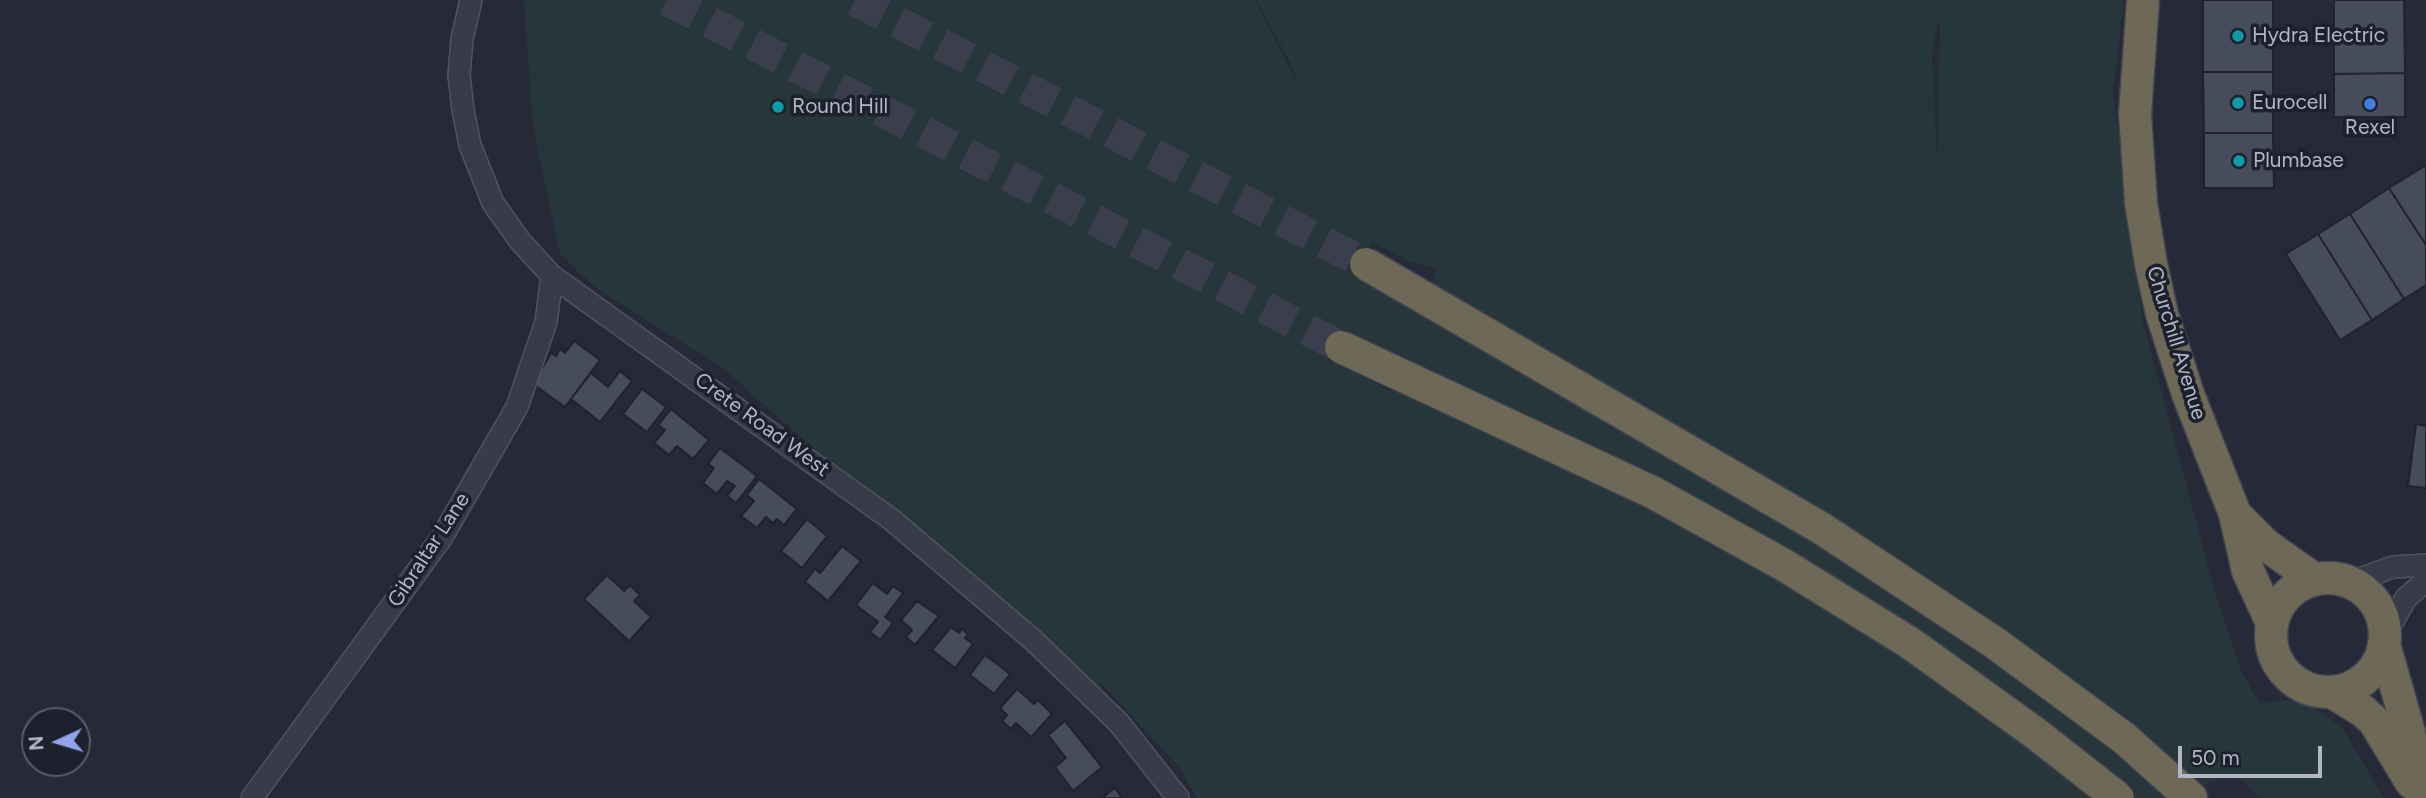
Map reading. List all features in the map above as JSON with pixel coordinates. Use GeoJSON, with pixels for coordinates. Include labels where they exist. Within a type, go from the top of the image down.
{"type":"FeatureCollection","features":[{"type":"Feature","properties":{"kind":"highway","name":"Churchill Avenue"},"geometry":{"type":"LineString","coordinates":[[2143,0],[2135,114],[2141,203],[2151,264],[2162,314],[2188,394],[2235,514],[2248,571],[2272,623]]}},
{"type":"Feature","properties":{"kind":"highway"},"geometry":{"type":"LineString","coordinates":[[1366,264],[1821,528],[1936,602],[2124,738],[2191,798]]}},
{"type":"Feature","properties":{"kind":"highway"},"geometry":{"type":"LineString","coordinates":[[1341,346],[1654,493],[1784,565],[1910,643],[2035,733],[2118,798]]}},
{"type":"Feature","properties":{"kind":"highway","name":"Churchill Avenue"},"geometry":{"type":"LineString","coordinates":[[2235,514],[2266,545],[2314,579]]}},
{"type":"Feature","properties":{"kind":"highway"},"geometry":{"type":"LineString","coordinates":[[2333,578],[2351,582],[2376,604],[2409,732],[2421,798],[2374,721],[2364,711],[2332,692],[2303,686],[2290,677],[2274,652],[2272,623],[2283,600],[2302,584],[2314,579],[2333,578]]}},
{"type":"Feature","properties":{"kind":"highway"},"geometry":{"type":"LineString","coordinates":[[2332,692],[2351,687],[2367,677],[2378,662],[2385,639]]}},
{"type":"Feature","properties":{"kind":"street","name":"Crete Road West"},"geometry":{"type":"LineString","coordinates":[[471,0],[462,39],[459,75],[470,145],[493,203],[520,242],[552,276],[892,520],[1033,640],[1119,723],[1178,798]]}},
{"type":"Feature","properties":{"kind":"street","name":"Gibraltar Lane"},"geometry":{"type":"LineString","coordinates":[[253,798],[442,537],[517,407],[546,322],[552,276]]}},
{"type":"Feature","properties":{"kind":"street"},"geometry":{"type":"LineString","coordinates":[[2351,582],[2393,567],[2426,565]]}},
{"type":"Feature","properties":{"kind":"street"},"geometry":{"type":"LineString","coordinates":[[2385,639],[2406,598],[2426,582]]}},
{"type":"Feature","properties":{"kind":"shaded area"},"geometry":{"type":"Polygon","coordinates":[[[524,0],[1255,0],[1298,84],[1292,66],[1256,0],[2124,0],[2113,94],[2143,323],[2218,603],[2242,672],[2259,703],[2301,699],[2342,727],[2384,798],[2260,798],[2236,774],[2166,798],[1197,798],[1178,766],[1101,683],[1100,694],[724,369],[596,288],[560,254],[533,127],[524,0]],[[1940,21],[1936,27],[1932,55],[1937,152],[1938,152],[1940,21]],[[1373,242],[1354,272],[1420,316],[1437,269],[1408,261],[1373,242]],[[1344,331],[1330,359],[1392,392],[1407,359],[1344,331]]]}},
{"type":"Feature","properties":{"kind":"building","name":"Hydra Electric"},"geometry":{"type":"Polygon","coordinates":[[[2203,0],[2273,0],[2273,72],[2203,72],[2203,0]]]}},
{"type":"Feature","properties":{"kind":"building"},"geometry":{"type":"Polygon","coordinates":[[[2334,0],[2404,0],[2405,73],[2334,74],[2334,0]]]}},
{"type":"Feature","properties":{"kind":"building","name":"Eurocell"},"geometry":{"type":"Polygon","coordinates":[[[2203,72],[2273,72],[2273,133],[2204,133],[2203,72]]]}},
{"type":"Feature","properties":{"kind":"building","name":"Rexel"},"geometry":{"type":"Polygon","coordinates":[[[2405,73],[2405,117],[2334,117],[2334,74],[2405,73]]]}},
{"type":"Feature","properties":{"kind":"building","name":"Plumbase"},"geometry":{"type":"Polygon","coordinates":[[[2204,133],[2273,133],[2274,188],[2204,188],[2204,133]]]}},
{"type":"Feature","properties":{"kind":"building"},"geometry":{"type":"Polygon","coordinates":[[[2426,165],[2426,245],[2389,188],[2426,165]]]}},
{"type":"Feature","properties":{"kind":"building"},"geometry":{"type":"Polygon","coordinates":[[[2389,188],[2426,245],[2426,285],[2404,299],[2350,214],[2389,188]]]}},
{"type":"Feature","properties":{"kind":"building"},"geometry":{"type":"Polygon","coordinates":[[[2350,214],[2404,299],[2372,320],[2318,234],[2350,214]]]}},
{"type":"Feature","properties":{"kind":"building"},"geometry":{"type":"Polygon","coordinates":[[[2318,234],[2372,320],[2340,340],[2286,254],[2318,234]]]}},
{"type":"Feature","properties":{"kind":"building"},"geometry":{"type":"Polygon","coordinates":[[[574,341],[600,360],[565,407],[533,384],[551,353],[556,356],[560,349],[565,353],[574,341]]]}},
{"type":"Feature","properties":{"kind":"building"},"geometry":{"type":"Polygon","coordinates":[[[620,371],[632,381],[600,422],[571,399],[591,373],[608,387],[620,371]]]}},
{"type":"Feature","properties":{"kind":"building"},"geometry":{"type":"Polygon","coordinates":[[[642,389],[666,407],[647,432],[623,414],[642,389]]]}},
{"type":"Feature","properties":{"kind":"building"},"geometry":{"type":"Polygon","coordinates":[[[671,409],[709,440],[693,459],[677,446],[669,455],[654,443],[665,430],[658,425],[671,409]]]}},
{"type":"Feature","properties":{"kind":"building"},"geometry":{"type":"Polygon","coordinates":[[[2416,424],[2426,426],[2426,488],[2408,486],[2416,424]]]}},
{"type":"Feature","properties":{"kind":"building"},"geometry":{"type":"Polygon","coordinates":[[[720,448],[757,476],[736,503],[727,496],[735,486],[727,481],[717,494],[703,483],[714,468],[708,464],[720,448]]]}},
{"type":"Feature","properties":{"kind":"building"},"geometry":{"type":"Polygon","coordinates":[[[759,479],[797,509],[784,525],[777,519],[773,523],[766,517],[757,528],[741,516],[754,501],[747,495],[759,479]]]}},
{"type":"Feature","properties":{"kind":"building"},"geometry":{"type":"Polygon","coordinates":[[[807,519],[827,536],[802,568],[781,551],[807,519]]]}},
{"type":"Feature","properties":{"kind":"building"},"geometry":{"type":"Polygon","coordinates":[[[842,546],[861,561],[828,601],[805,582],[815,569],[820,573],[842,546]]]}},
{"type":"Feature","properties":{"kind":"building"},"geometry":{"type":"Polygon","coordinates":[[[607,575],[624,591],[630,585],[640,595],[634,601],[651,617],[629,641],[584,599],[607,575]]]}},
{"type":"Feature","properties":{"kind":"building"},"geometry":{"type":"Polygon","coordinates":[[[873,583],[887,594],[893,586],[903,593],[885,617],[893,623],[880,640],[870,632],[878,622],[856,605],[873,583]]]}},
{"type":"Feature","properties":{"kind":"building"},"geometry":{"type":"Polygon","coordinates":[[[917,601],[939,616],[915,645],[906,637],[912,630],[901,620],[917,601]]]}},
{"type":"Feature","properties":{"kind":"building"},"geometry":{"type":"Polygon","coordinates":[[[951,627],[959,633],[962,629],[968,634],[965,638],[973,644],[955,668],[932,650],[951,627]]]}},
{"type":"Feature","properties":{"kind":"building"},"geometry":{"type":"Polygon","coordinates":[[[985,655],[1010,674],[994,694],[970,675],[985,655]]]}},
{"type":"Feature","properties":{"kind":"building"},"geometry":{"type":"Polygon","coordinates":[[[1017,689],[1034,704],[1038,700],[1052,714],[1031,737],[1016,723],[1011,729],[1002,721],[1007,715],[1000,708],[1017,689]]]}},
{"type":"Feature","properties":{"kind":"building"},"geometry":{"type":"Polygon","coordinates":[[[1065,721],[1102,767],[1073,791],[1055,767],[1066,758],[1048,735],[1065,721]]]}},
{"type":"Feature","properties":{"kind":"building"},"geometry":{"type":"Polygon","coordinates":[[[1115,788],[1122,798],[1102,798],[1115,788]]]}},
{"type":"Feature","properties":{"kind":"tunnel"},"geometry":{"type":"LineString","coordinates":[[667,0],[1341,347]]}},
{"type":"Feature","properties":{"kind":"tunnel"},"geometry":{"type":"LineString","coordinates":[[855,0],[1366,264]]}},
{"type":"Feature","properties":{"kind":"place","name":"Hydra Electric"},"geometry":{"type":"Point","coordinates":[2238,36]}},
{"type":"Feature","properties":{"kind":"place","name":"Eurocell"},"geometry":{"type":"Point","coordinates":[2238,103]}},
{"type":"Feature","properties":{"kind":"place","name":"Rexel"},"geometry":{"type":"Point","coordinates":[2370,104]}},
{"type":"Feature","properties":{"kind":"place","name":"Round Hill"},"geometry":{"type":"Point","coordinates":[778,107]}},
{"type":"Feature","properties":{"kind":"place","name":"Plumbase"},"geometry":{"type":"Point","coordinates":[2239,161]}}]}
